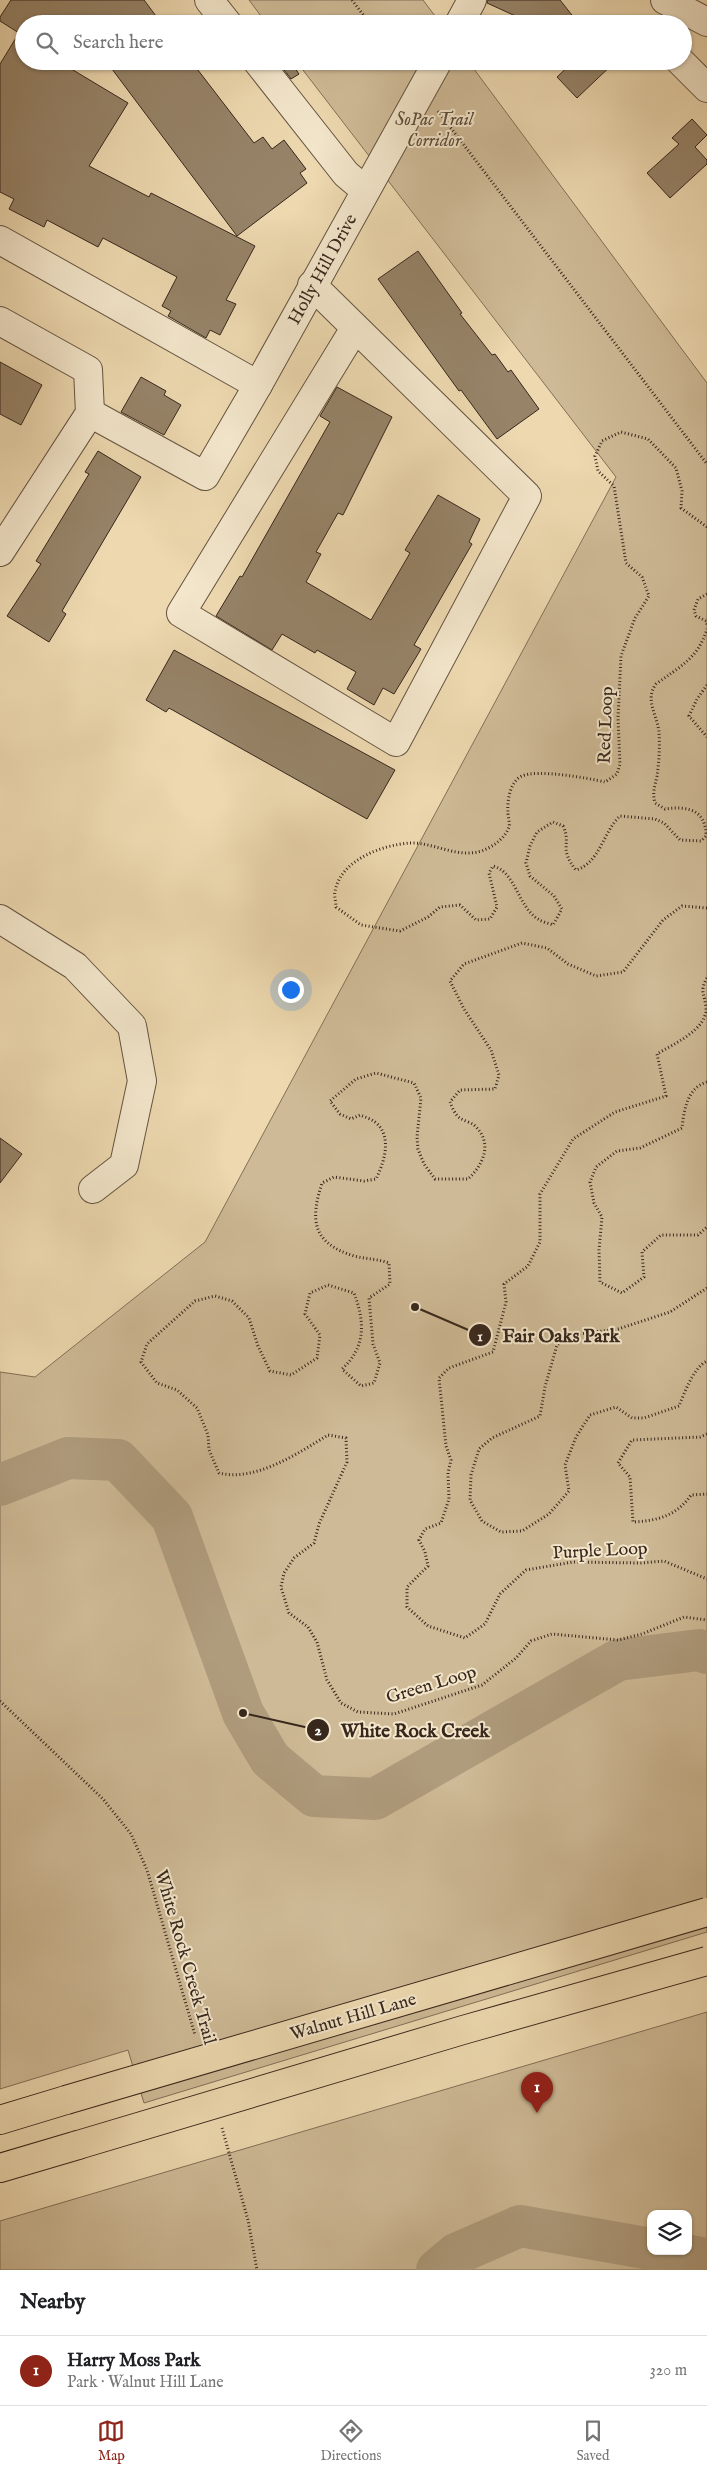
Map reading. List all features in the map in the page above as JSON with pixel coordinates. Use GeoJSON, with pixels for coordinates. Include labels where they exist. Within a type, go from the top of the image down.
{"type":"FeatureCollection","features":[{"type":"Feature","properties":{"kind":"main road","name":"Walnut Hill Lane"},"geometry":{"type":"LineString","coordinates":[[0,2120],[707,1912]]}},
{"type":"Feature","properties":{"kind":"main road"},"geometry":{"type":"LineString","coordinates":[[0,2168],[463,2030],[707,1961]]}},
{"type":"Feature","properties":{"kind":"street"},"geometry":{"type":"LineString","coordinates":[[209,0],[221,15]]}},
{"type":"Feature","properties":{"kind":"street"},"geometry":{"type":"LineString","coordinates":[[658,0],[662,15]]}},
{"type":"Feature","properties":{"kind":"street"},"geometry":{"type":"LineString","coordinates":[[665,0],[707,22]]}},
{"type":"Feature","properties":{"kind":"street"},"geometry":{"type":"LineString","coordinates":[[264,70],[346,174],[365,190]]}},
{"type":"Feature","properties":{"kind":"street","name":"Holly Hill Drive"},"geometry":{"type":"LineString","coordinates":[[90,413],[205,476],[258,385],[433,70]]}},
{"type":"Feature","properties":{"kind":"street"},"geometry":{"type":"LineString","coordinates":[[689,70],[707,88]]}},
{"type":"Feature","properties":{"kind":"street"},"geometry":{"type":"LineString","coordinates":[[0,240],[258,385]]}},
{"type":"Feature","properties":{"kind":"street"},"geometry":{"type":"LineString","coordinates":[[312,285],[527,496],[396,742],[182,613],[355,328]]}},
{"type":"Feature","properties":{"kind":"street"},"geometry":{"type":"LineString","coordinates":[[0,321],[88,370],[90,413],[0,552]]}},
{"type":"Feature","properties":{"kind":"street"},"geometry":{"type":"LineString","coordinates":[[0,919],[75,966],[132,1026],[142,1081],[124,1165],[93,1189]]}},
{"type":"Feature","properties":{"kind":"path"},"geometry":{"type":"LineString","coordinates":[[352,0],[363,15]]}},
{"type":"Feature","properties":{"kind":"path"},"geometry":{"type":"LineString","coordinates":[[406,70],[707,464]]}},
{"type":"Feature","properties":{"kind":"path","name":"Red Loop"},"geometry":{"type":"LineString","coordinates":[[707,527],[681,508],[682,491],[676,468],[648,439],[621,432],[602,441],[595,456],[598,471],[614,486],[626,563],[642,577],[649,596],[635,618],[621,656],[618,718],[620,764],[616,774],[605,782],[559,774],[523,775],[513,783],[508,811],[509,826],[499,842],[473,854],[411,843],[376,851],[355,861],[345,871],[335,891],[336,907],[347,917],[361,925],[400,931],[428,917],[440,907],[460,905],[476,920],[490,919],[497,907],[489,873],[493,866],[500,868],[507,874],[528,909],[537,919],[553,925],[562,909],[554,896],[530,876],[526,863],[530,846],[537,832],[553,822],[563,826],[567,834],[564,850],[576,870],[586,867],[599,849],[611,824],[620,816],[655,819],[664,823],[680,840],[701,841],[706,836],[706,823],[699,814],[678,807],[665,809],[654,803],[652,794],[658,767],[659,731],[651,702],[653,688],[656,684],[686,664],[704,642],[707,629]]}},
{"type":"Feature","properties":{"kind":"path"},"geometry":{"type":"LineString","coordinates":[[707,594],[698,599],[694,610],[696,616],[706,620],[707,625]]}},
{"type":"Feature","properties":{"kind":"path"},"geometry":{"type":"LineString","coordinates":[[707,685],[697,699],[689,716],[707,737]]}},
{"type":"Feature","properties":{"kind":"path","name":"Green Loop"},"geometry":{"type":"LineString","coordinates":[[707,908],[682,906],[663,920],[623,972],[596,976],[568,964],[547,948],[522,943],[464,964],[450,981],[464,1009],[491,1050],[499,1075],[495,1089],[460,1090],[450,1102],[458,1118],[474,1126],[483,1139],[485,1155],[480,1168],[468,1179],[435,1179],[424,1164],[417,1137],[421,1098],[414,1083],[376,1073],[356,1079],[330,1101],[340,1114],[352,1119],[360,1115],[376,1122],[383,1135],[386,1148],[382,1167],[376,1179],[364,1181],[334,1177],[322,1183],[315,1204],[314,1221],[320,1236],[336,1248],[354,1256],[389,1263],[390,1284],[369,1298],[373,1344],[380,1363],[374,1383],[361,1386],[342,1369],[354,1358],[360,1345],[362,1326],[360,1308],[354,1293],[328,1285],[310,1293],[305,1314],[320,1335],[317,1358],[291,1375],[270,1371],[258,1346],[249,1318],[232,1301],[215,1296],[195,1301],[147,1344],[141,1362],[157,1383],[177,1390],[197,1408],[208,1435],[209,1450],[219,1473],[233,1476],[251,1473],[292,1455],[328,1435],[346,1438],[347,1462],[319,1524],[314,1543],[294,1558],[284,1573],[281,1587],[289,1613],[308,1627],[317,1642],[331,1688],[341,1703],[358,1712],[394,1714],[482,1685],[516,1658],[531,1641],[552,1634],[618,1640],[642,1634],[684,1617],[707,1620]]}},
{"type":"Feature","properties":{"kind":"path","name":"Purple Loop"},"geometry":{"type":"LineString","coordinates":[[707,978],[702,993],[707,1009],[699,1028],[657,1054],[666,1096],[615,1112],[573,1139],[540,1194],[540,1242],[528,1266],[504,1284],[506,1302],[493,1352],[449,1368],[439,1378],[446,1446],[451,1460],[448,1473],[449,1499],[441,1522],[425,1529],[419,1540],[425,1552],[428,1566],[407,1588],[407,1608],[428,1626],[465,1638],[485,1624],[500,1594],[526,1570],[573,1562],[641,1563],[664,1561],[707,1579]]}},
{"type":"Feature","properties":{"kind":"path"},"geometry":{"type":"LineString","coordinates":[[707,1082],[699,1085],[685,1105],[682,1128],[640,1148],[617,1151],[596,1167],[590,1182],[594,1203],[602,1217],[599,1250],[600,1282],[622,1292],[644,1277],[642,1252],[661,1235],[698,1235],[707,1227]]}},
{"type":"Feature","properties":{"kind":"path","name":"Purple Loop"},"geometry":{"type":"LineString","coordinates":[[707,1288],[670,1312],[618,1329],[572,1335],[557,1345],[545,1387],[540,1416],[492,1438],[479,1449],[471,1475],[470,1500],[482,1521],[501,1532],[522,1532],[549,1514],[569,1491],[565,1465],[576,1436],[590,1415],[616,1407],[632,1418],[644,1418],[679,1406],[698,1370],[707,1361]]}},
{"type":"Feature","properties":{"kind":"path","name":"Purple Loop"},"geometry":{"type":"LineString","coordinates":[[707,1434],[700,1437],[632,1440],[618,1463],[630,1477],[633,1522],[654,1521],[678,1510],[691,1495],[707,1494]]}},
{"type":"Feature","properties":{"kind":"path","name":"White Rock Creek Trail"},"geometry":{"type":"LineString","coordinates":[[0,1701],[103,1799],[131,1834],[147,1870],[196,2040]]}},
{"type":"Feature","properties":{"kind":"path"},"geometry":{"type":"LineString","coordinates":[[221,2125],[248,2220],[257,2270]]}},
{"type":"Feature","properties":{"kind":"green space"},"geometry":{"type":"Polygon","coordinates":[[[249,0],[423,0],[434,15],[260,15],[249,0]]]}},
{"type":"Feature","properties":{"kind":"green space","name":"SoPac Trail Corridor"},"geometry":{"type":"Polygon","coordinates":[[[303,70],[475,70],[707,383],[707,1932],[144,2103],[128,2050],[0,2089],[0,1372],[35,1377],[205,1242],[616,477],[303,70]]]}},
{"type":"Feature","properties":{"kind":"green space"},"geometry":{"type":"Polygon","coordinates":[[[707,2012],[707,2270],[0,2270],[0,2221],[707,2012]]]}},
{"type":"Feature","properties":{"kind":"building"},"geometry":{"type":"Polygon","coordinates":[[[11,0],[144,0],[155,15],[15,15],[15,30],[0,21],[0,17],[11,0]]]}},
{"type":"Feature","properties":{"kind":"building"},"geometry":{"type":"Polygon","coordinates":[[[488,0],[560,0],[572,15],[513,15],[487,3],[488,0]]]}},
{"type":"Feature","properties":{"kind":"building"},"geometry":{"type":"Polygon","coordinates":[[[15,40],[15,70],[73,70],[128,103],[89,166],[149,197],[151,193],[255,246],[226,300],[236,304],[220,335],[210,330],[206,338],[168,316],[171,311],[162,306],[177,277],[103,238],[98,247],[47,220],[44,227],[9,209],[14,199],[0,192],[0,64],[15,40]]]}},
{"type":"Feature","properties":{"kind":"building"},"geometry":{"type":"Polygon","coordinates":[[[113,70],[198,70],[254,143],[263,137],[272,149],[284,140],[306,169],[300,173],[307,183],[237,236],[113,70]]]}},
{"type":"Feature","properties":{"kind":"building"},"geometry":{"type":"Polygon","coordinates":[[[284,70],[296,70],[299,74],[291,79],[284,70]]]}},
{"type":"Feature","properties":{"kind":"building"},"geometry":{"type":"Polygon","coordinates":[[[564,70],[607,70],[577,98],[557,77],[564,70]]]}},
{"type":"Feature","properties":{"kind":"building"},"geometry":{"type":"Polygon","coordinates":[[[692,119],[707,135],[695,147],[707,160],[707,164],[670,198],[647,173],[679,144],[672,138],[692,119]]]}},
{"type":"Feature","properties":{"kind":"building"},"geometry":{"type":"Polygon","coordinates":[[[418,251],[462,313],[460,314],[492,355],[495,354],[508,372],[511,370],[539,409],[497,439],[461,390],[459,391],[378,279],[418,251]]]}},
{"type":"Feature","properties":{"kind":"building"},"geometry":{"type":"Polygon","coordinates":[[[0,362],[42,385],[21,425],[0,414],[0,362]]]}},
{"type":"Feature","properties":{"kind":"building"},"geometry":{"type":"Polygon","coordinates":[[[141,377],[166,391],[164,395],[181,405],[164,435],[121,412],[141,377]]]}},
{"type":"Feature","properties":{"kind":"building"},"geometry":{"type":"Polygon","coordinates":[[[337,387],[392,417],[343,515],[338,513],[316,552],[321,554],[306,582],[371,620],[410,553],[405,550],[438,495],[480,519],[469,542],[472,544],[414,645],[421,649],[394,694],[383,688],[374,705],[347,689],[356,672],[317,650],[315,653],[282,634],[272,650],[216,616],[240,576],[242,577],[330,422],[320,416],[337,387]]]}},
{"type":"Feature","properties":{"kind":"building"},"geometry":{"type":"Polygon","coordinates":[[[98,451],[141,477],[62,611],[66,614],[49,642],[7,616],[41,564],[36,561],[89,474],[85,472],[98,451]]]}},
{"type":"Feature","properties":{"kind":"building"},"geometry":{"type":"Polygon","coordinates":[[[174,650],[395,770],[367,819],[169,708],[166,712],[146,700],[174,650]]]}},
{"type":"Feature","properties":{"kind":"building"},"geometry":{"type":"Polygon","coordinates":[[[0,1138],[22,1154],[0,1183],[0,1138]]]}},
{"type":"Feature","properties":{"kind":"waterway"},"geometry":{"type":"LineString","coordinates":[[0,1485],[68,1458],[118,1460],[172,1517],[243,1713],[270,1759],[314,1796],[375,1799],[618,1660],[699,1650],[707,1653]]}},
{"type":"Feature","properties":{"kind":"waterway"},"geometry":{"type":"LineString","coordinates":[[437,2270],[456,2254],[520,2226],[647,2248]]}},
{"type":"Feature","properties":{"kind":"waterway"},"geometry":{"type":"LineString","coordinates":[[684,2255],[707,2259]]}},
{"type":"Feature","properties":{"kind":"place","name":"Fair Oaks Park"},"geometry":{"type":"Point","coordinates":[415,1307]}},
{"type":"Feature","properties":{"kind":"place","name":"White Rock Creek"},"geometry":{"type":"Point","coordinates":[243,1713]}},
{"type":"Feature","properties":{"kind":"place","name":"Harry Moss Park"},"geometry":{"type":"Point","coordinates":[537,2113]}}]}
